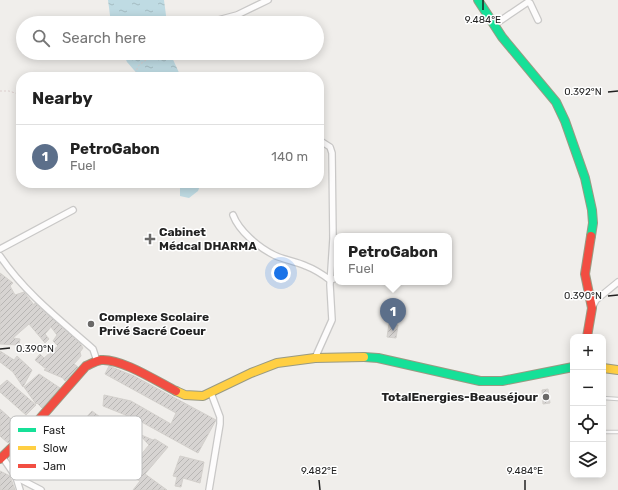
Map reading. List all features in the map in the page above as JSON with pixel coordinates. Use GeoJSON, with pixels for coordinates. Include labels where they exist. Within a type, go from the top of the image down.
{"type":"FeatureCollection","features":[{"type":"Feature","properties":{"kind":"main road"},"geometry":{"type":"LineString","coordinates":[[478,0],[494,25],[556,102],[565,121],[585,178],[592,210],[593,223],[585,274],[592,308],[588,334]]}},
{"type":"Feature","properties":{"kind":"main road"},"geometry":{"type":"LineString","coordinates":[[42,416],[86,366],[102,359],[111,360],[121,364],[185,395],[203,396],[251,373],[277,363],[315,358],[378,358],[480,381],[502,381],[558,368],[570,367]]}},
{"type":"Feature","properties":{"kind":"main road"},"geometry":{"type":"LineString","coordinates":[[606,368],[618,370]]}},
{"type":"Feature","properties":{"kind":"main road"},"geometry":{"type":"LineString","coordinates":[[1,458],[10,449]]}},
{"type":"Feature","properties":{"kind":"street"},"geometry":{"type":"LineString","coordinates":[[233,16],[268,0]]}},
{"type":"Feature","properties":{"kind":"street"},"geometry":{"type":"LineString","coordinates":[[494,25],[528,2],[530,3],[538,20]]}},
{"type":"Feature","properties":{"kind":"street"},"geometry":{"type":"LineString","coordinates":[[315,358],[332,320],[330,280],[333,239],[332,153],[330,147],[324,143]]}},
{"type":"Feature","properties":{"kind":"street"},"geometry":{"type":"LineString","coordinates":[[0,249],[73,210]]}},
{"type":"Feature","properties":{"kind":"street"},"geometry":{"type":"LineString","coordinates":[[233,215],[239,226],[259,246],[274,255],[306,266],[330,280],[334,279]]}},
{"type":"Feature","properties":{"kind":"street"},"geometry":{"type":"LineString","coordinates":[[0,256],[26,289],[93,349],[98,361]]}},
{"type":"Feature","properties":{"kind":"street"},"geometry":{"type":"LineString","coordinates":[[592,308],[596,300],[618,282]]}},
{"type":"Feature","properties":{"kind":"street"},"geometry":{"type":"LineString","coordinates":[[209,490],[220,424],[220,417],[211,393]]}},
{"type":"Feature","properties":{"kind":"street"},"geometry":{"type":"LineString","coordinates":[[1,458],[10,469]]}},
{"type":"Feature","properties":{"kind":"street"},"geometry":{"type":"LineString","coordinates":[[17,480],[20,490]]}},
{"type":"Feature","properties":{"kind":"street"},"geometry":{"type":"LineString","coordinates":[[22,480],[41,490]]}},
{"type":"Feature","properties":{"kind":"lane"},"geometry":{"type":"LineString","coordinates":[[606,398],[618,399]]}},
{"type":"Feature","properties":{"kind":"lane"},"geometry":{"type":"LineString","coordinates":[[606,432],[618,432]]}},
{"type":"Feature","properties":{"kind":"path"},"geometry":{"type":"LineString","coordinates":[[136,72],[139,65],[146,60]]}},
{"type":"Feature","properties":{"kind":"path"},"geometry":{"type":"LineString","coordinates":[[0,91],[9,91],[16,93]]}},
{"type":"Feature","properties":{"kind":"water"},"geometry":{"type":"Polygon","coordinates":[[[108,0],[164,0],[166,16],[110,16],[108,0]]]}},
{"type":"Feature","properties":{"kind":"water"},"geometry":{"type":"Polygon","coordinates":[[[126,60],[173,60],[179,72],[136,72],[126,60]]]}},
{"type":"Feature","properties":{"kind":"water"},"geometry":{"type":"Polygon","coordinates":[[[180,188],[199,188],[198,191],[189,198],[180,196],[180,188]]]}},
{"type":"Feature","properties":{"kind":"building"},"geometry":{"type":"Polygon","coordinates":[[[0,273],[13,283],[10,286],[15,295],[24,292],[34,305],[35,303],[80,343],[83,348],[80,352],[81,356],[74,364],[78,367],[65,381],[63,378],[44,370],[46,369],[35,360],[40,354],[44,358],[58,346],[53,341],[57,335],[51,327],[45,334],[49,339],[45,343],[29,324],[13,338],[20,339],[19,345],[0,344],[0,273]]]}},
{"type":"Feature","properties":{"kind":"building"},"geometry":{"type":"Polygon","coordinates":[[[389,324],[398,325],[396,338],[387,337],[389,324]]]}},
{"type":"Feature","properties":{"kind":"building"},"geometry":{"type":"Polygon","coordinates":[[[0,351],[14,360],[17,356],[32,370],[23,387],[13,372],[0,362],[0,351]]]}},
{"type":"Feature","properties":{"kind":"building"},"geometry":{"type":"Polygon","coordinates":[[[109,366],[134,376],[216,420],[198,453],[142,422],[142,416],[128,416],[103,406],[104,395],[131,401],[171,424],[176,413],[105,374],[109,366]]]}},
{"type":"Feature","properties":{"kind":"building"},"geometry":{"type":"Polygon","coordinates":[[[39,374],[60,388],[42,408],[37,403],[36,404],[24,387],[39,374]]]}},
{"type":"Feature","properties":{"kind":"building"},"geometry":{"type":"Polygon","coordinates":[[[7,380],[36,405],[26,415],[0,392],[0,386],[7,380]]]}},
{"type":"Feature","properties":{"kind":"building"},"geometry":{"type":"Polygon","coordinates":[[[548,389],[550,403],[543,404],[542,390],[548,389]]]}},
{"type":"Feature","properties":{"kind":"building"},"geometry":{"type":"Polygon","coordinates":[[[0,409],[10,418],[10,441],[8,443],[0,436],[0,409]]]}},
{"type":"Feature","properties":{"kind":"building"},"geometry":{"type":"Polygon","coordinates":[[[92,411],[99,416],[88,416],[92,411]]]}},
{"type":"Feature","properties":{"kind":"building"},"geometry":{"type":"Polygon","coordinates":[[[142,435],[153,440],[155,439],[168,447],[145,474],[167,490],[133,490],[140,481],[138,480],[142,480],[142,453],[149,445],[142,435]]]}},
{"type":"Feature","properties":{"kind":"building"},"geometry":{"type":"Polygon","coordinates":[[[180,456],[204,462],[200,483],[183,478],[181,487],[175,486],[177,477],[173,476],[180,456]]]}},
{"type":"Feature","properties":{"kind":"building"},"geometry":{"type":"Polygon","coordinates":[[[0,471],[10,476],[10,480],[11,480],[15,490],[0,490],[0,471]]]}},
{"type":"Feature","properties":{"kind":"traffic: fast"},"geometry":{"type":"LineString","coordinates":[[478,0],[502,37],[556,102],[565,121],[585,178],[592,210],[593,223],[591,236]]}},
{"type":"Feature","properties":{"kind":"traffic: fast"},"geometry":{"type":"LineString","coordinates":[[364,357],[378,358],[480,381],[502,381],[570,368]]}},
{"type":"Feature","properties":{"kind":"traffic: slow"},"geometry":{"type":"LineString","coordinates":[[176,391],[185,395],[203,396],[251,373],[277,363],[315,358],[364,357]]}},
{"type":"Feature","properties":{"kind":"traffic: slow"},"geometry":{"type":"LineString","coordinates":[[606,368],[618,370]]}},
{"type":"Feature","properties":{"kind":"traffic: jam"},"geometry":{"type":"LineString","coordinates":[[588,334],[592,308],[585,274],[591,236]]}},
{"type":"Feature","properties":{"kind":"traffic: jam"},"geometry":{"type":"LineString","coordinates":[[42,416],[86,366],[101,360],[109,360],[129,367],[176,391]]}},
{"type":"Feature","properties":{"kind":"traffic: jam"},"geometry":{"type":"LineString","coordinates":[[0,459],[10,449]]}},
{"type":"Feature","properties":{"kind":"place","name":"Cabinet Médcal DHARMA"},"geometry":{"type":"Point","coordinates":[150,239]}},
{"type":"Feature","properties":{"kind":"place","name":"Complexe Scolaire Privé Sacré Coeur"},"geometry":{"type":"Point","coordinates":[91,324]}},
{"type":"Feature","properties":{"kind":"place","name":"PetroGabon"},"geometry":{"type":"Point","coordinates":[393,331]}},
{"type":"Feature","properties":{"kind":"place","name":"TotalEnergies-Beauséjour"},"geometry":{"type":"Point","coordinates":[546,397]}}]}
